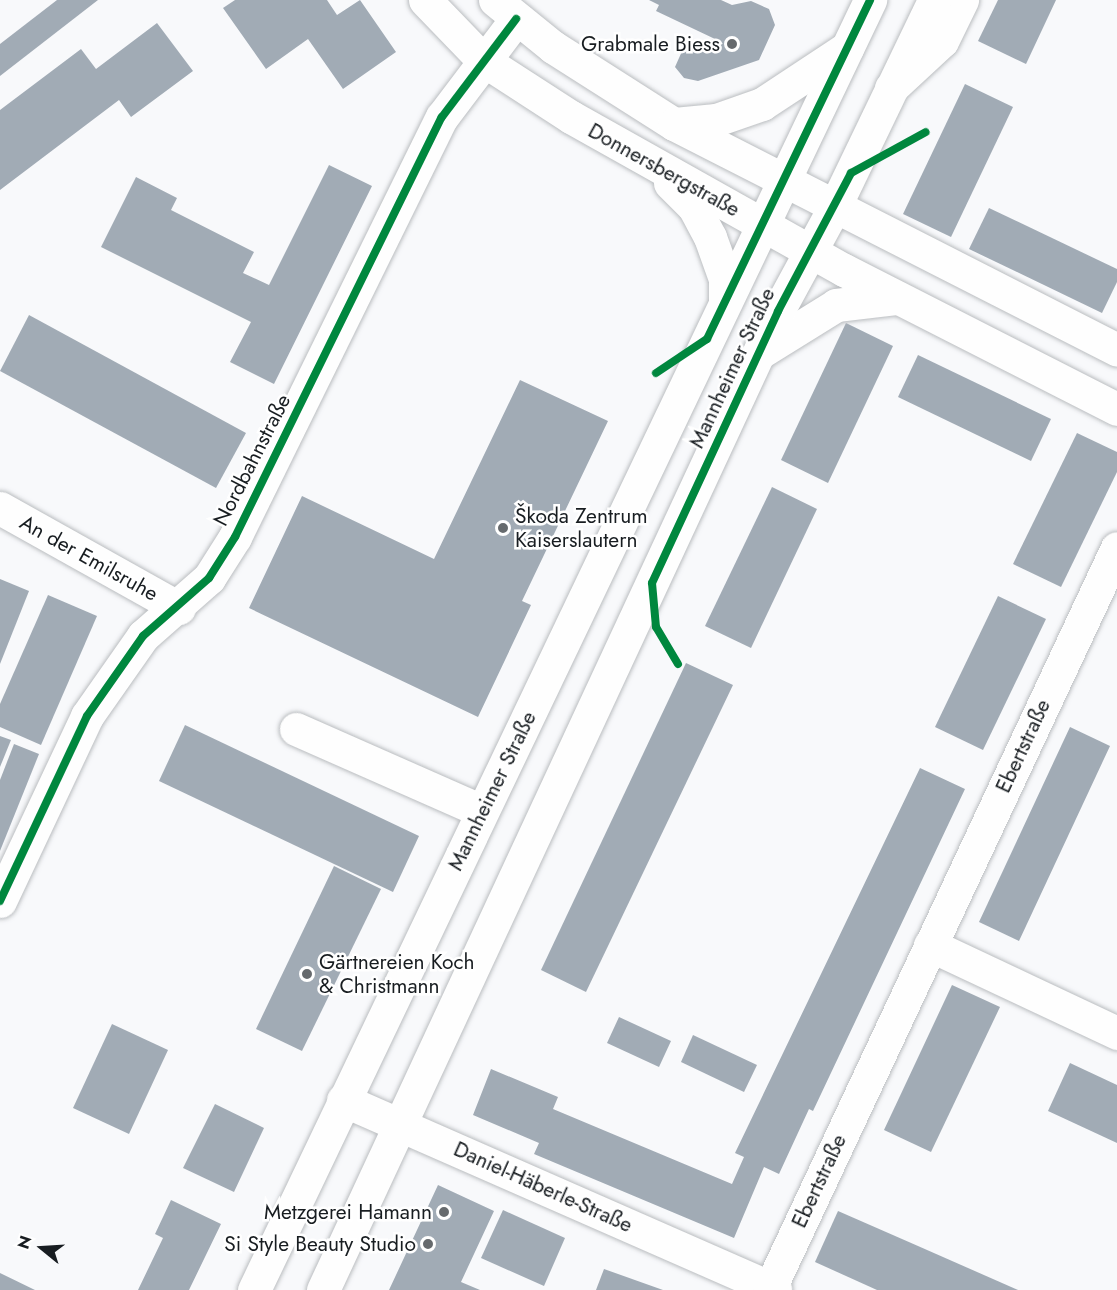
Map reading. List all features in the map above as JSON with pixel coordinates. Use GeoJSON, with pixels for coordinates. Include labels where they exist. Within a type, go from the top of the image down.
{"type":"FeatureCollection","features":[{"type":"Feature","properties":{"kind":"main road","name":"Donnersbergstraße"},"geometry":{"type":"LineString","coordinates":[[425,0],[483,60],[650,162],[896,297],[1117,409]]}},
{"type":"Feature","properties":{"kind":"main road","name":"Mannheimer Straße"},"geometry":{"type":"LineString","coordinates":[[254,1290],[870,0]]}},
{"type":"Feature","properties":{"kind":"main road","name":"Mannheimer Straße"},"geometry":{"type":"LineString","coordinates":[[323,1290],[759,353],[835,206],[934,0]]}},
{"type":"Feature","properties":{"kind":"main road"},"geometry":{"type":"LineString","coordinates":[[890,90],[942,41],[962,0]]}},
{"type":"Feature","properties":{"kind":"main road","name":"Nordbahnstraße"},"geometry":{"type":"LineString","coordinates":[[0,901],[87,716],[143,636],[179,608],[209,578],[235,537],[442,117],[483,60],[506,9]]}},
{"type":"Feature","properties":{"kind":"main road"},"geometry":{"type":"LineString","coordinates":[[506,9],[674,124],[1117,350]]}},
{"type":"Feature","properties":{"kind":"main road"},"geometry":{"type":"LineString","coordinates":[[674,124],[716,120],[762,104],[848,48]]}},
{"type":"Feature","properties":{"kind":"main road"},"geometry":{"type":"LineString","coordinates":[[650,162],[702,222],[720,260],[725,300]]}},
{"type":"Feature","properties":{"kind":"main road"},"geometry":{"type":"LineString","coordinates":[[759,353],[836,305],[896,297]]}},
{"type":"Feature","properties":{"kind":"main road","name":"An der Emilsruhe"},"geometry":{"type":"LineString","coordinates":[[0,508],[179,608]]}},
{"type":"Feature","properties":{"kind":"main road","name":"Ebertstraße"},"geometry":{"type":"LineString","coordinates":[[756,1286],[930,945],[1117,548]]}},
{"type":"Feature","properties":{"kind":"main road"},"geometry":{"type":"LineString","coordinates":[[296,729],[482,811]]}},
{"type":"Feature","properties":{"kind":"main road"},"geometry":{"type":"LineString","coordinates":[[930,945],[1117,1033]]}},
{"type":"Feature","properties":{"kind":"main road","name":"Daniel-Häberle-Straße"},"geometry":{"type":"LineString","coordinates":[[343,1100],[756,1286]]}},
{"type":"Feature","properties":{"kind":"building"},"geometry":{"type":"Polygon","coordinates":[[[57,0],[98,0],[0,76],[0,44],[57,0]]]}},
{"type":"Feature","properties":{"kind":"building"},"geometry":{"type":"Polygon","coordinates":[[[235,0],[327,0],[337,15],[360,0],[396,52],[343,89],[308,39],[266,69],[223,8],[235,0]]]}},
{"type":"Feature","properties":{"kind":"building","name":"Grabmale Biess"},"geometry":{"type":"Polygon","coordinates":[[[649,0],[721,0],[732,5],[751,1],[769,9],[775,25],[759,60],[698,81],[684,78],[675,67],[683,49],[715,39],[656,11],[659,5],[649,0]]]}},
{"type":"Feature","properties":{"kind":"building"},"geometry":{"type":"Polygon","coordinates":[[[998,0],[1056,0],[1026,64],[978,41],[998,0]]]}},
{"type":"Feature","properties":{"kind":"building"},"geometry":{"type":"Polygon","coordinates":[[[157,23],[193,71],[131,117],[119,100],[0,190],[0,110],[81,49],[96,69],[157,23]]]}},
{"type":"Feature","properties":{"kind":"building"},"geometry":{"type":"Polygon","coordinates":[[[965,84],[1013,107],[951,237],[903,214],[965,84]]]}},
{"type":"Feature","properties":{"kind":"building"},"geometry":{"type":"Polygon","coordinates":[[[329,165],[372,186],[274,384],[230,362],[251,322],[101,247],[136,177],[177,198],[171,210],[254,252],[243,273],[269,285],[329,165]]]}},
{"type":"Feature","properties":{"kind":"building"},"geometry":{"type":"Polygon","coordinates":[[[989,208],[1117,269],[1117,282],[1102,313],[969,249],[989,208]]]}},
{"type":"Feature","properties":{"kind":"building"},"geometry":{"type":"Polygon","coordinates":[[[29,315],[246,433],[216,488],[0,371],[29,315]]]}},
{"type":"Feature","properties":{"kind":"building"},"geometry":{"type":"Polygon","coordinates":[[[846,323],[893,346],[828,483],[781,460],[846,323]]]}},
{"type":"Feature","properties":{"kind":"building"},"geometry":{"type":"Polygon","coordinates":[[[918,355],[1051,419],[1031,461],[898,397],[918,355]]]}},
{"type":"Feature","properties":{"kind":"building","name":"Škoda Zentrum Kaiserslautern"},"geometry":{"type":"Polygon","coordinates":[[[520,380],[608,421],[522,601],[531,605],[478,717],[249,608],[302,496],[434,559],[520,380]]]}},
{"type":"Feature","properties":{"kind":"building"},"geometry":{"type":"Polygon","coordinates":[[[1077,433],[1117,452],[1117,472],[1061,587],[1013,564],[1077,433]]]}},
{"type":"Feature","properties":{"kind":"building"},"geometry":{"type":"Polygon","coordinates":[[[772,487],[817,509],[751,648],[705,626],[772,487]]]}},
{"type":"Feature","properties":{"kind":"building"},"geometry":{"type":"Polygon","coordinates":[[[0,579],[29,591],[0,664],[0,579]]]}},
{"type":"Feature","properties":{"kind":"building"},"geometry":{"type":"Polygon","coordinates":[[[48,595],[97,616],[41,745],[0,727],[0,704],[48,595]]]}},
{"type":"Feature","properties":{"kind":"building"},"geometry":{"type":"Polygon","coordinates":[[[998,596],[1046,619],[983,750],[935,727],[998,596]]]}},
{"type":"Feature","properties":{"kind":"building"},"geometry":{"type":"Polygon","coordinates":[[[686,663],[733,685],[586,992],[541,970],[686,663]]]}},
{"type":"Feature","properties":{"kind":"building"},"geometry":{"type":"Polygon","coordinates":[[[185,725],[419,836],[393,892],[159,781],[185,725]]]}},
{"type":"Feature","properties":{"kind":"building"},"geometry":{"type":"Polygon","coordinates":[[[1070,727],[1110,746],[1019,941],[979,922],[1070,727]]]}},
{"type":"Feature","properties":{"kind":"building"},"geometry":{"type":"Polygon","coordinates":[[[0,736],[11,740],[0,767],[0,736]]]}},
{"type":"Feature","properties":{"kind":"building"},"geometry":{"type":"Polygon","coordinates":[[[14,744],[39,754],[0,851],[0,780],[14,744]]]}},
{"type":"Feature","properties":{"kind":"building"},"geometry":{"type":"Polygon","coordinates":[[[920,768],[965,789],[813,1111],[809,1109],[779,1174],[764,1167],[734,1238],[534,1154],[539,1143],[473,1115],[491,1069],[558,1097],[553,1109],[732,1184],[744,1157],[735,1153],[920,768]]]}},
{"type":"Feature","properties":{"kind":"building"},"geometry":{"type":"Polygon","coordinates":[[[334,866],[381,889],[302,1051],[256,1029],[334,866]]]}},
{"type":"Feature","properties":{"kind":"building"},"geometry":{"type":"Polygon","coordinates":[[[952,985],[1000,1007],[931,1152],[884,1130],[952,985]]]}},
{"type":"Feature","properties":{"kind":"building"},"geometry":{"type":"Polygon","coordinates":[[[619,1017],[671,1041],[659,1067],[607,1043],[619,1017]]]}},
{"type":"Feature","properties":{"kind":"building"},"geometry":{"type":"Polygon","coordinates":[[[112,1024],[168,1050],[129,1134],[73,1108],[112,1024]]]}},
{"type":"Feature","properties":{"kind":"building"},"geometry":{"type":"Polygon","coordinates":[[[693,1035],[757,1065],[744,1092],[681,1062],[693,1035]]]}},
{"type":"Feature","properties":{"kind":"building"},"geometry":{"type":"Polygon","coordinates":[[[1070,1063],[1117,1085],[1117,1143],[1048,1111],[1070,1063]]]}},
{"type":"Feature","properties":{"kind":"building"},"geometry":{"type":"Polygon","coordinates":[[[215,1104],[264,1128],[234,1192],[183,1168],[215,1104]]]}},
{"type":"Feature","properties":{"kind":"building"},"geometry":{"type":"Polygon","coordinates":[[[438,1185],[494,1211],[461,1282],[480,1290],[389,1290],[438,1185]]]}},
{"type":"Feature","properties":{"kind":"building"},"geometry":{"type":"Polygon","coordinates":[[[171,1200],[221,1224],[189,1290],[138,1290],[163,1238],[155,1234],[171,1200]]]}},
{"type":"Feature","properties":{"kind":"building"},"geometry":{"type":"Polygon","coordinates":[[[503,1210],[565,1238],[544,1286],[481,1258],[503,1210]]]}},
{"type":"Feature","properties":{"kind":"building"},"geometry":{"type":"Polygon","coordinates":[[[838,1211],[1018,1290],[877,1290],[815,1262],[838,1211]]]}},
{"type":"Feature","properties":{"kind":"building"},"geometry":{"type":"Polygon","coordinates":[[[604,1269],[663,1290],[596,1290],[604,1269]]]}},
{"type":"Feature","properties":{"kind":"building"},"geometry":{"type":"Polygon","coordinates":[[[0,1273],[35,1290],[0,1290],[0,1273]]]}},
{"type":"Feature","properties":{"kind":"cycle path"},"geometry":{"type":"LineString","coordinates":[[656,373],[707,339],[870,0]]}},
{"type":"Feature","properties":{"kind":"cycle path"},"geometry":{"type":"LineString","coordinates":[[0,901],[87,716],[143,636],[209,578],[235,537],[442,117],[516,19]]}},
{"type":"Feature","properties":{"kind":"cycle path"},"geometry":{"type":"LineString","coordinates":[[678,664],[656,627],[652,583],[778,311],[851,173],[926,132]]}},
{"type":"Feature","properties":{"kind":"place","name":"Grabmale Biess"},"geometry":{"type":"Point","coordinates":[732,44]}},
{"type":"Feature","properties":{"kind":"place","name":"Škoda Zentrum Kaiserslautern"},"geometry":{"type":"Point","coordinates":[503,528]}},
{"type":"Feature","properties":{"kind":"place","name":"Gärtnereien Koch & Christmann"},"geometry":{"type":"Point","coordinates":[307,974]}},
{"type":"Feature","properties":{"kind":"place","name":"Metzgerei Hamann"},"geometry":{"type":"Point","coordinates":[444,1212]}},
{"type":"Feature","properties":{"kind":"place","name":"Si Style Beauty Studio"},"geometry":{"type":"Point","coordinates":[428,1244]}}]}
